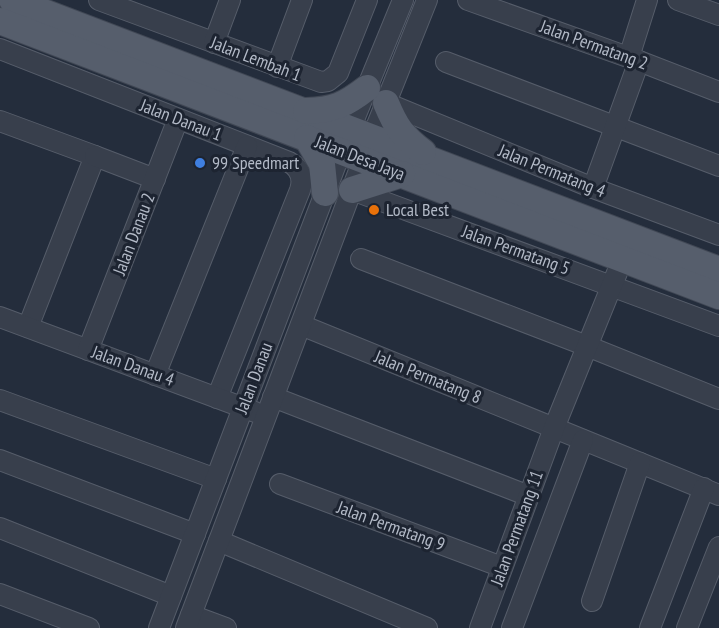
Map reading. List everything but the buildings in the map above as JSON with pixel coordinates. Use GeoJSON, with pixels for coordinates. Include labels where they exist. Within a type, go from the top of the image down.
{"type":"FeatureCollection","features":[{"type":"Feature","properties":{"kind":"main road","name":"Jalan Desa Jaya"},"geometry":{"type":"LineString","coordinates":[[12,0],[303,111],[402,174],[627,248],[719,270]]}},
{"type":"Feature","properties":{"kind":"main road","name":"Jalan Desa Jaya"},"geometry":{"type":"LineString","coordinates":[[0,21],[307,138],[357,145],[431,160],[627,248],[719,296]]}},
{"type":"Feature","properties":{"kind":"main road"},"geometry":{"type":"LineString","coordinates":[[303,111],[327,110],[376,96],[405,139],[431,160]]}},
{"type":"Feature","properties":{"kind":"main road"},"geometry":{"type":"LineString","coordinates":[[307,138],[321,164],[325,192]]}},
{"type":"Feature","properties":{"kind":"main road"},"geometry":{"type":"LineString","coordinates":[[352,190],[402,174]]}},
{"type":"Feature","properties":{"kind":"street","name":"Jalan Lembah 1"},"geometry":{"type":"LineString","coordinates":[[99,0],[321,82],[334,78],[338,73],[367,0]]}},
{"type":"Feature","properties":{"kind":"street"},"geometry":{"type":"LineString","coordinates":[[214,43],[230,0]]}},
{"type":"Feature","properties":{"kind":"street"},"geometry":{"type":"LineString","coordinates":[[277,67],[302,0]]}},
{"type":"Feature","properties":{"kind":"street"},"geometry":{"type":"LineString","coordinates":[[357,145],[376,96],[403,0]]}},
{"type":"Feature","properties":{"kind":"street"},"geometry":{"type":"LineString","coordinates":[[376,96],[427,0]]}},
{"type":"Feature","properties":{"kind":"street","name":"Jalan Permatang 2"},"geometry":{"type":"LineString","coordinates":[[468,0],[719,92]]}},
{"type":"Feature","properties":{"kind":"street"},"geometry":{"type":"LineString","coordinates":[[593,188],[616,127],[647,0]]}},
{"type":"Feature","properties":{"kind":"street"},"geometry":{"type":"LineString","coordinates":[[678,0],[719,15]]}},
{"type":"Feature","properties":{"kind":"street","name":"Jalan Danau 1"},"geometry":{"type":"LineString","coordinates":[[0,50],[294,165],[300,172],[302,185],[217,398]]}},
{"type":"Feature","properties":{"kind":"street"},"geometry":{"type":"LineString","coordinates":[[446,62],[719,166]]}},
{"type":"Feature","properties":{"kind":"street","name":"Jalan Permatang 4"},"geometry":{"type":"LineString","coordinates":[[376,96],[593,188],[719,235]]}},
{"type":"Feature","properties":{"kind":"street","name":"Jalan Danau 2"},"geometry":{"type":"LineString","coordinates":[[88,350],[178,119]]}},
{"type":"Feature","properties":{"kind":"street"},"geometry":{"type":"LineString","coordinates":[[0,121],[155,179]]}},
{"type":"Feature","properties":{"kind":"street","name":"Jalan Danau"},"geometry":{"type":"LineString","coordinates":[[189,621],[352,190],[357,145]]}},
{"type":"Feature","properties":{"kind":"street","name":"Jalan Danau"},"geometry":{"type":"LineString","coordinates":[[159,628],[325,192],[357,145]]}},
{"type":"Feature","properties":{"kind":"street"},"geometry":{"type":"LineString","coordinates":[[155,375],[247,146]]}},
{"type":"Feature","properties":{"kind":"street"},"geometry":{"type":"LineString","coordinates":[[28,327],[95,156]]}},
{"type":"Feature","properties":{"kind":"street","name":"Jalan Permatang 5"},"geometry":{"type":"LineString","coordinates":[[352,190],[719,326]]}},
{"type":"Feature","properties":{"kind":"street","name":"Jalan Permatang 11"},"geometry":{"type":"LineString","coordinates":[[480,628],[554,428],[627,248]]}},
{"type":"Feature","properties":{"kind":"street"},"geometry":{"type":"LineString","coordinates":[[361,259],[719,399]]}},
{"type":"Feature","properties":{"kind":"street","name":"Jalan Danau 4"},"geometry":{"type":"LineString","coordinates":[[0,316],[266,416]]}},
{"type":"Feature","properties":{"kind":"street","name":"Jalan Permatang 8"},"geometry":{"type":"LineString","coordinates":[[301,325],[711,492]]}},
{"type":"Feature","properties":{"kind":"street"},"geometry":{"type":"LineString","coordinates":[[273,397],[529,496]]}},
{"type":"Feature","properties":{"kind":"street"},"geometry":{"type":"LineString","coordinates":[[0,400],[216,479]]}},
{"type":"Feature","properties":{"kind":"street"},"geometry":{"type":"LineString","coordinates":[[512,628],[583,440]]}},
{"type":"Feature","properties":{"kind":"street"},"geometry":{"type":"LineString","coordinates":[[0,460],[195,534]]}},
{"type":"Feature","properties":{"kind":"street"},"geometry":{"type":"LineString","coordinates":[[592,601],[640,463]]}},
{"type":"Feature","properties":{"kind":"street","name":"Jalan Permatang 9"},"geometry":{"type":"LineString","coordinates":[[280,484],[502,567]]}},
{"type":"Feature","properties":{"kind":"street"},"geometry":{"type":"LineString","coordinates":[[650,628],[711,492]]}},
{"type":"Feature","properties":{"kind":"street"},"geometry":{"type":"LineString","coordinates":[[0,528],[171,596]]}},
{"type":"Feature","properties":{"kind":"street"},"geometry":{"type":"LineString","coordinates":[[219,541],[427,628]]}},
{"type":"Feature","properties":{"kind":"street"},"geometry":{"type":"LineString","coordinates":[[687,628],[719,547]]}},
{"type":"Feature","properties":{"kind":"street"},"geometry":{"type":"LineString","coordinates":[[0,594],[89,628]]}},
{"type":"Feature","properties":{"kind":"street"},"geometry":{"type":"LineString","coordinates":[[189,621],[226,628]]}},
{"type":"Feature","properties":{"kind":"place","name":"99 Speedmart"},"geometry":{"type":"Point","coordinates":[200,163]}},
{"type":"Feature","properties":{"kind":"place","name":"Local Best"},"geometry":{"type":"Point","coordinates":[374,210]}}]}
